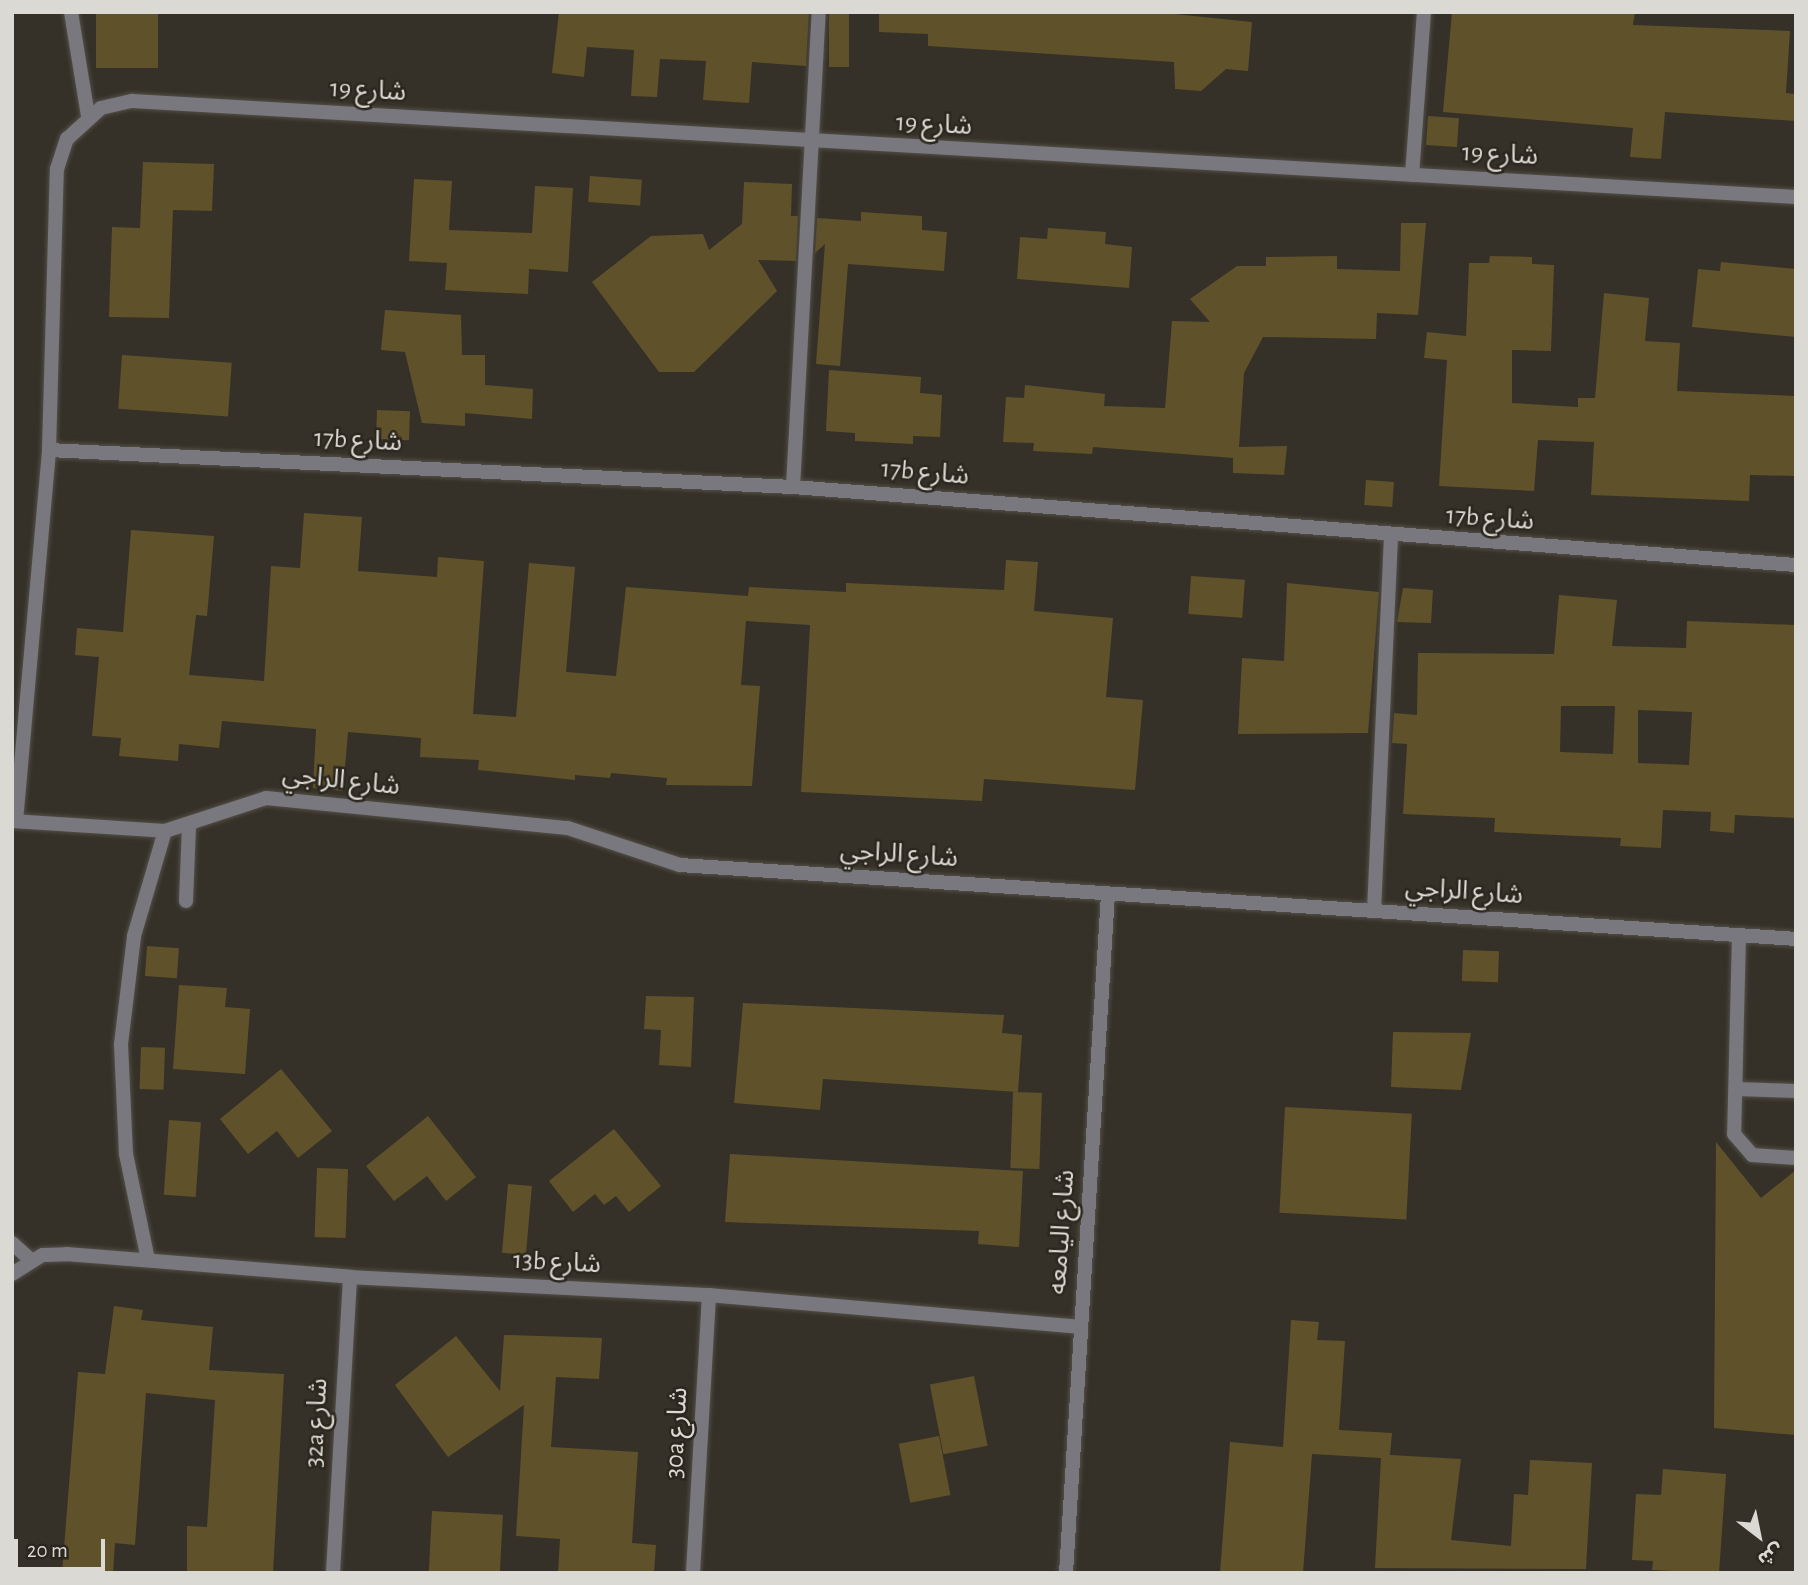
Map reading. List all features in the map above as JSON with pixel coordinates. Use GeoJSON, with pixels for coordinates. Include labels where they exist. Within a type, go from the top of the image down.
{"type":"FeatureCollection","features":[{"type":"Feature","properties":{"kind":"street"},"geometry":{"type":"LineString","coordinates":[[71,12],[88,116]]}},
{"type":"Feature","properties":{"kind":"street"},"geometry":{"type":"LineString","coordinates":[[793,486],[819,12]]}},
{"type":"Feature","properties":{"kind":"street"},"geometry":{"type":"LineString","coordinates":[[1412,175],[1424,12]]}},
{"type":"Feature","properties":{"kind":"street","name":"شارع 19"},"geometry":{"type":"LineString","coordinates":[[49,450],[57,169],[76,127],[88,116],[132,101],[812,143],[1796,197]]}},
{"type":"Feature","properties":{"kind":"street"},"geometry":{"type":"LineString","coordinates":[[14,821],[49,450]]}},
{"type":"Feature","properties":{"kind":"street","name":"17b شارع"},"geometry":{"type":"LineString","coordinates":[[49,450],[793,486],[1391,537],[1796,565]]}},
{"type":"Feature","properties":{"kind":"street"},"geometry":{"type":"LineString","coordinates":[[1374,911],[1391,537]]}},
{"type":"Feature","properties":{"kind":"street","name":"شارع الراجي"},"geometry":{"type":"LineString","coordinates":[[14,821],[165,831],[189,826],[266,797],[568,828],[680,865],[1796,939]]}},
{"type":"Feature","properties":{"kind":"street"},"geometry":{"type":"LineString","coordinates":[[186,901],[189,826]]}},
{"type":"Feature","properties":{"kind":"street"},"geometry":{"type":"LineString","coordinates":[[148,1260],[126,1154],[121,1044],[134,936],[165,831]]}},
{"type":"Feature","properties":{"kind":"street","name":"شارع اليامعه"},"geometry":{"type":"LineString","coordinates":[[1066,1573],[1108,894]]}},
{"type":"Feature","properties":{"kind":"street"},"geometry":{"type":"LineString","coordinates":[[1739,935],[1736,1089],[1738,1143],[1752,1155],[1796,1158]]}},
{"type":"Feature","properties":{"kind":"street"},"geometry":{"type":"LineString","coordinates":[[1736,1089],[1796,1091]]}},
{"type":"Feature","properties":{"kind":"street"},"geometry":{"type":"LineString","coordinates":[[12,1243],[31,1260],[12,1274]]}},
{"type":"Feature","properties":{"kind":"street","name":"13b شارع"},"geometry":{"type":"LineString","coordinates":[[31,1260],[67,1254],[350,1277],[709,1295],[1081,1327]]}},
{"type":"Feature","properties":{"kind":"street","name":"32a شارع"},"geometry":{"type":"LineString","coordinates":[[333,1573],[350,1277]]}},
{"type":"Feature","properties":{"kind":"street","name":"30a شارع"},"geometry":{"type":"LineString","coordinates":[[693,1573],[709,1295]]}},
{"type":"Feature","properties":{"kind":"building"},"geometry":{"type":"Polygon","coordinates":[[[96,12],[158,12],[158,68],[96,68],[96,12]]]}},
{"type":"Feature","properties":{"kind":"building"},"geometry":{"type":"Polygon","coordinates":[[[559,12],[809,12],[806,66],[752,62],[749,103],[703,100],[706,61],[660,59],[657,97],[631,96],[634,50],[587,47],[584,77],[552,73],[559,12]]]}},
{"type":"Feature","properties":{"kind":"building"},"geometry":{"type":"Polygon","coordinates":[[[829,12],[849,12],[849,67],[829,67],[829,12]]]}},
{"type":"Feature","properties":{"kind":"building"},"geometry":{"type":"Polygon","coordinates":[[[879,12],[1155,12],[1252,22],[1248,71],[1226,69],[1201,91],[1175,89],[1174,62],[928,46],[928,34],[879,32],[879,12]]]}},
{"type":"Feature","properties":{"kind":"building"},"geometry":{"type":"Polygon","coordinates":[[[1452,12],[1635,12],[1633,25],[1790,31],[1786,93],[1796,94],[1796,121],[1665,112],[1661,159],[1630,157],[1633,128],[1443,112],[1452,12]]]}},
{"type":"Feature","properties":{"kind":"building"},"geometry":{"type":"Polygon","coordinates":[[[1428,116],[1459,118],[1457,147],[1426,145],[1428,116]]]}},
{"type":"Feature","properties":{"kind":"building"},"geometry":{"type":"Polygon","coordinates":[[[143,162],[214,164],[212,211],[173,210],[169,318],[109,317],[112,227],[140,228],[143,162]]]}},
{"type":"Feature","properties":{"kind":"building"},"geometry":{"type":"Polygon","coordinates":[[[590,176],[642,180],[640,206],[588,202],[590,176]]]}},
{"type":"Feature","properties":{"kind":"building"},"geometry":{"type":"Polygon","coordinates":[[[414,179],[452,181],[449,230],[532,233],[535,186],[573,188],[568,272],[529,269],[528,294],[445,290],[447,263],[409,261],[414,179]]]}},
{"type":"Feature","properties":{"kind":"building"},"geometry":{"type":"Polygon","coordinates":[[[744,182],[792,184],[791,216],[798,216],[796,261],[758,260],[777,291],[694,372],[659,372],[592,282],[651,236],[703,234],[709,250],[742,224],[744,182]]]}},
{"type":"Feature","properties":{"kind":"building"},"geometry":{"type":"Polygon","coordinates":[[[861,212],[922,216],[922,230],[947,232],[944,271],[848,264],[840,366],[816,364],[825,244],[815,253],[817,218],[861,221],[861,212]]]}},
{"type":"Feature","properties":{"kind":"building"},"geometry":{"type":"Polygon","coordinates":[[[1401,223],[1426,223],[1418,315],[1377,313],[1376,339],[1263,337],[1244,373],[1239,447],[1287,446],[1284,475],[1233,473],[1233,458],[1093,447],[1092,454],[1033,451],[1034,443],[1003,442],[1006,397],[1024,398],[1025,385],[1105,394],[1104,406],[1165,408],[1172,321],[1210,322],[1190,299],[1237,266],[1266,266],[1266,257],[1337,256],[1337,269],[1400,271],[1401,223]]]}},
{"type":"Feature","properties":{"kind":"building"},"geometry":{"type":"Polygon","coordinates":[[[1048,228],[1106,232],[1105,244],[1132,247],[1129,288],[1017,279],[1020,237],[1047,239],[1048,228]]]}},
{"type":"Feature","properties":{"kind":"building"},"geometry":{"type":"Polygon","coordinates":[[[1490,256],[1532,257],[1532,264],[1554,265],[1551,351],[1512,350],[1512,403],[1578,407],[1578,398],[1595,398],[1604,293],[1649,298],[1645,341],[1680,343],[1677,391],[1796,396],[1796,476],[1750,475],[1749,501],[1591,495],[1594,442],[1538,440],[1534,491],[1439,486],[1447,360],[1424,358],[1427,332],[1466,336],[1469,263],[1489,263],[1490,256]]]}},
{"type":"Feature","properties":{"kind":"building"},"geometry":{"type":"Polygon","coordinates":[[[1721,262],[1796,269],[1796,337],[1692,327],[1698,269],[1720,271],[1721,262]]]}},
{"type":"Feature","properties":{"kind":"building"},"geometry":{"type":"Polygon","coordinates":[[[385,310],[461,315],[462,355],[485,355],[485,385],[533,389],[532,419],[465,413],[465,426],[422,423],[405,352],[381,350],[385,310]]]}},
{"type":"Feature","properties":{"kind":"building"},"geometry":{"type":"Polygon","coordinates":[[[122,355],[232,363],[228,417],[118,409],[122,355]]]}},
{"type":"Feature","properties":{"kind":"building"},"geometry":{"type":"Polygon","coordinates":[[[829,370],[921,377],[920,393],[942,395],[940,437],[913,436],[913,444],[855,441],[855,433],[826,431],[829,370]]]}},
{"type":"Feature","properties":{"kind":"building"},"geometry":{"type":"Polygon","coordinates":[[[377,410],[410,411],[409,440],[376,439],[377,410]]]}},
{"type":"Feature","properties":{"kind":"building"},"geometry":{"type":"Polygon","coordinates":[[[1366,480],[1394,482],[1392,507],[1364,505],[1366,480]]]}},
{"type":"Feature","properties":{"kind":"building"},"geometry":{"type":"Polygon","coordinates":[[[304,513],[362,517],[358,571],[437,577],[438,557],[484,561],[473,714],[516,717],[529,563],[575,567],[566,672],[616,676],[626,587],[748,596],[749,587],[846,592],[846,583],[1004,590],[1006,560],[1038,562],[1034,611],[1113,618],[1106,697],[1143,700],[1135,790],[984,779],[982,801],[801,792],[810,625],[746,621],[741,685],[760,686],[752,786],[666,785],[667,778],[611,773],[610,778],[575,775],[575,780],[478,770],[479,760],[420,757],[421,738],[348,732],[343,791],[313,788],[316,729],[222,721],[219,748],[179,744],[178,761],[119,756],[121,738],[92,736],[99,657],[75,655],[77,628],[123,632],[131,530],[214,536],[207,616],[196,615],[189,675],[264,681],[271,566],[300,568],[304,513]]]}},
{"type":"Feature","properties":{"kind":"building"},"geometry":{"type":"Polygon","coordinates":[[[1191,576],[1245,580],[1242,618],[1188,614],[1191,576]]]}},
{"type":"Feature","properties":{"kind":"building"},"geometry":{"type":"Polygon","coordinates":[[[1287,583],[1379,592],[1368,733],[1238,734],[1242,658],[1284,661],[1287,583]]]}},
{"type":"Feature","properties":{"kind":"building"},"geometry":{"type":"Polygon","coordinates":[[[1403,588],[1433,590],[1431,623],[1397,622],[1403,588]]]}},
{"type":"Feature","properties":{"kind":"building"},"geometry":{"type":"Polygon","coordinates":[[[1559,595],[1617,600],[1612,646],[1686,648],[1687,621],[1796,625],[1796,818],[1735,815],[1734,833],[1710,831],[1711,812],[1663,810],[1661,848],[1620,846],[1621,838],[1494,832],[1495,818],[1403,814],[1407,744],[1392,743],[1394,713],[1417,715],[1418,653],[1554,654],[1559,595]],[[1561,706],[1560,752],[1613,754],[1615,706],[1561,706]],[[1638,710],[1638,763],[1689,765],[1692,712],[1638,710]]]}},
{"type":"Feature","properties":{"kind":"building"},"geometry":{"type":"Polygon","coordinates":[[[147,946],[179,948],[177,978],[145,976],[147,946]]]}},
{"type":"Feature","properties":{"kind":"building"},"geometry":{"type":"Polygon","coordinates":[[[1463,950],[1499,951],[1498,982],[1462,981],[1463,950]]]}},
{"type":"Feature","properties":{"kind":"building"},"geometry":{"type":"Polygon","coordinates":[[[179,985],[227,988],[225,1007],[250,1009],[245,1074],[173,1069],[179,985]]]}},
{"type":"Feature","properties":{"kind":"building"},"geometry":{"type":"Polygon","coordinates":[[[646,996],[694,997],[691,1067],[659,1065],[661,1030],[644,1029],[646,996]]]}},
{"type":"Feature","properties":{"kind":"building"},"geometry":{"type":"Polygon","coordinates":[[[743,1003],[1004,1015],[1002,1033],[1022,1035],[1018,1092],[823,1079],[820,1110],[734,1103],[743,1003]]]}},
{"type":"Feature","properties":{"kind":"building"},"geometry":{"type":"Polygon","coordinates":[[[1393,1032],[1471,1033],[1461,1090],[1391,1087],[1393,1032]]]}},
{"type":"Feature","properties":{"kind":"building"},"geometry":{"type":"Polygon","coordinates":[[[141,1047],[165,1048],[164,1090],[140,1089],[141,1047]]]}},
{"type":"Feature","properties":{"kind":"building"},"geometry":{"type":"Polygon","coordinates":[[[281,1069],[332,1131],[298,1158],[277,1131],[248,1154],[220,1119],[281,1069]]]}},
{"type":"Feature","properties":{"kind":"building"},"geometry":{"type":"Polygon","coordinates":[[[1013,1092],[1042,1093],[1039,1169],[1010,1168],[1013,1092]]]}},
{"type":"Feature","properties":{"kind":"building"},"geometry":{"type":"Polygon","coordinates":[[[1285,1107],[1412,1114],[1406,1220],[1279,1213],[1285,1107]]]}},
{"type":"Feature","properties":{"kind":"building"},"geometry":{"type":"Polygon","coordinates":[[[428,1116],[476,1177],[446,1201],[427,1176],[394,1201],[366,1166],[428,1116]]]}},
{"type":"Feature","properties":{"kind":"building"},"geometry":{"type":"Polygon","coordinates":[[[169,1120],[201,1122],[196,1197],[164,1195],[169,1120]]]}},
{"type":"Feature","properties":{"kind":"building"},"geometry":{"type":"Polygon","coordinates":[[[614,1129],[661,1186],[629,1212],[616,1196],[604,1205],[595,1194],[573,1212],[549,1181],[614,1129]]]}},
{"type":"Feature","properties":{"kind":"building"},"geometry":{"type":"Polygon","coordinates":[[[1716,1142],[1761,1198],[1796,1170],[1796,1435],[1714,1428],[1716,1142]]]}},
{"type":"Feature","properties":{"kind":"building"},"geometry":{"type":"Polygon","coordinates":[[[730,1154],[1023,1171],[1019,1247],[978,1244],[979,1231],[725,1222],[730,1154]]]}},
{"type":"Feature","properties":{"kind":"building"},"geometry":{"type":"Polygon","coordinates":[[[317,1168],[348,1169],[346,1238],[315,1237],[317,1168]]]}},
{"type":"Feature","properties":{"kind":"building"},"geometry":{"type":"Polygon","coordinates":[[[508,1184],[532,1186],[526,1255],[502,1253],[508,1184]]]}},
{"type":"Feature","properties":{"kind":"building"},"geometry":{"type":"Polygon","coordinates":[[[114,1306],[143,1310],[141,1320],[213,1327],[209,1370],[284,1374],[273,1573],[187,1573],[187,1526],[207,1527],[215,1400],[146,1393],[135,1545],[115,1543],[113,1573],[62,1573],[78,1372],[105,1374],[114,1306]]]}},
{"type":"Feature","properties":{"kind":"building"},"geometry":{"type":"Polygon","coordinates":[[[1291,1320],[1319,1322],[1317,1340],[1345,1341],[1339,1430],[1392,1433],[1390,1455],[1461,1459],[1451,1540],[1511,1546],[1514,1494],[1528,1495],[1530,1460],[1592,1463],[1586,1569],[1375,1568],[1381,1458],[1312,1454],[1303,1573],[1220,1573],[1230,1442],[1283,1447],[1291,1320]]]}},
{"type":"Feature","properties":{"kind":"building"},"geometry":{"type":"Polygon","coordinates":[[[504,1335],[602,1338],[599,1379],[556,1377],[551,1447],[638,1452],[632,1543],[656,1545],[654,1573],[558,1573],[560,1539],[516,1536],[524,1405],[448,1457],[395,1385],[456,1336],[500,1391],[504,1335]]]}},
{"type":"Feature","properties":{"kind":"building"},"geometry":{"type":"Polygon","coordinates":[[[974,1376],[988,1446],[943,1454],[930,1385],[974,1376]]]}},
{"type":"Feature","properties":{"kind":"building"},"geometry":{"type":"Polygon","coordinates":[[[939,1436],[950,1495],[910,1503],[899,1444],[939,1436]]]}},
{"type":"Feature","properties":{"kind":"building"},"geometry":{"type":"Polygon","coordinates":[[[1663,1469],[1726,1474],[1719,1573],[1652,1570],[1653,1561],[1632,1560],[1636,1494],[1661,1495],[1663,1469]]]}},
{"type":"Feature","properties":{"kind":"building"},"geometry":{"type":"Polygon","coordinates":[[[432,1511],[503,1515],[500,1573],[429,1573],[432,1511]]]}}]}
